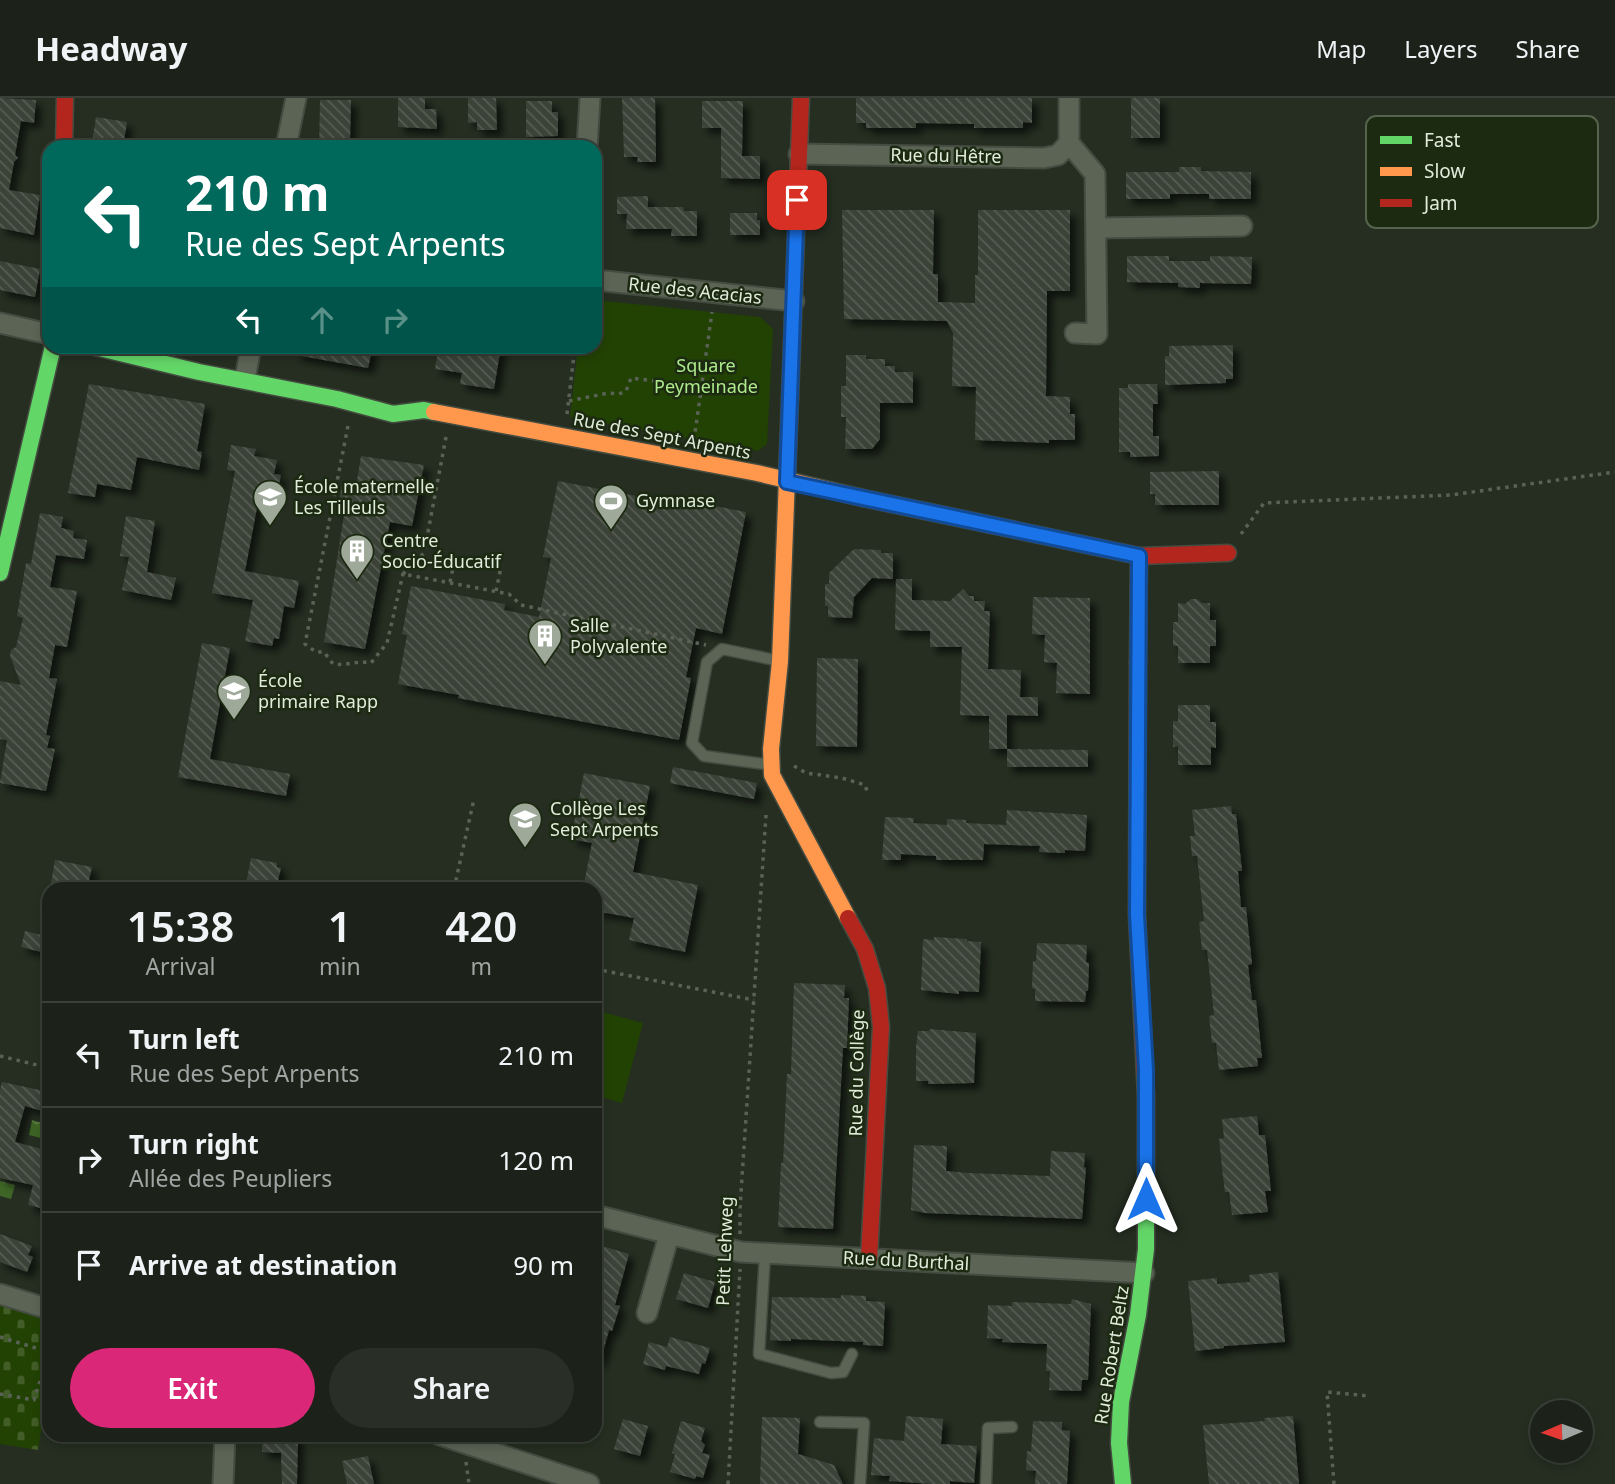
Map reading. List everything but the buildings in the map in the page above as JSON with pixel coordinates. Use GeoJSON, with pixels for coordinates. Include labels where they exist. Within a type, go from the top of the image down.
{"type":"FeatureCollection","features":[{"type":"Feature","properties":{"kind":"street"},"geometry":{"type":"LineString","coordinates":[[64,140],[65,98]]}},
{"type":"Feature","properties":{"kind":"street"},"geometry":{"type":"LineString","coordinates":[[287,140],[296,98]]}},
{"type":"Feature","properties":{"kind":"street"},"geometry":{"type":"LineString","coordinates":[[587,140],[590,98]]}},
{"type":"Feature","properties":{"kind":"street","name":"Rue du Collège"},"geometry":{"type":"LineString","coordinates":[[801,98],[780,661],[771,757],[776,785],[866,949],[877,988],[881,1027],[869,1259]]}},
{"type":"Feature","properties":{"kind":"street"},"geometry":{"type":"LineString","coordinates":[[1069,98],[1075,149],[1095,174],[1097,334],[1074,333]]}},
{"type":"Feature","properties":{"kind":"street","name":"Rue du Hêtre"},"geometry":{"type":"LineString","coordinates":[[799,154],[1044,158],[1075,149]]}},
{"type":"Feature","properties":{"kind":"street"},"geometry":{"type":"LineString","coordinates":[[1096,228],[1242,226]]}},
{"type":"Feature","properties":{"kind":"street","name":"Rue des Acacias"},"geometry":{"type":"LineString","coordinates":[[602,281],[794,301]]}},
{"type":"Feature","properties":{"kind":"street"},"geometry":{"type":"LineString","coordinates":[[0,323],[42,332]]}},
{"type":"Feature","properties":{"kind":"street"},"geometry":{"type":"LineString","coordinates":[[0,573],[51,354]]}},
{"type":"Feature","properties":{"kind":"street","name":"Rue des Sept Arpents"},"geometry":{"type":"LineString","coordinates":[[125,354],[393,414],[424,410],[691,460],[1139,556],[1228,553]]}},
{"type":"Feature","properties":{"kind":"street"},"geometry":{"type":"LineString","coordinates":[[245,379],[250,354]]}},
{"type":"Feature","properties":{"kind":"street","name":"Rue Robert Beltz"},"geometry":{"type":"LineString","coordinates":[[1123,1484],[1119,1443],[1121,1402],[1144,1273],[1146,1070],[1137,915],[1139,556]]}},
{"type":"Feature","properties":{"kind":"street","name":"Rue du Burthal"},"geometry":{"type":"LineString","coordinates":[[602,1217],[741,1252],[1144,1273]]}},
{"type":"Feature","properties":{"kind":"street"},"geometry":{"type":"LineString","coordinates":[[647,1313],[669,1235]]}},
{"type":"Feature","properties":{"kind":"street"},"geometry":{"type":"LineString","coordinates":[[0,1294],[42,1307]]}},
{"type":"Feature","properties":{"kind":"street"},"geometry":{"type":"LineString","coordinates":[[223,1484],[225,1442]]}},
{"type":"Feature","properties":{"kind":"street"},"geometry":{"type":"LineString","coordinates":[[461,1442],[589,1484]]}},
{"type":"Feature","properties":{"kind":"lane"},"geometry":{"type":"LineString","coordinates":[[771,757],[704,756],[692,743],[707,662],[722,649],[780,661]]}},
{"type":"Feature","properties":{"kind":"lane"},"geometry":{"type":"LineString","coordinates":[[765,1254],[759,1354],[831,1373],[843,1372],[852,1354]]}},
{"type":"Feature","properties":{"kind":"lane"},"geometry":{"type":"LineString","coordinates":[[820,1422],[864,1423],[860,1484]]}},
{"type":"Feature","properties":{"kind":"lane"},"geometry":{"type":"LineString","coordinates":[[986,1484],[988,1429],[1012,1427]]}},
{"type":"Feature","properties":{"kind":"path"},"geometry":{"type":"LineString","coordinates":[[691,460],[714,293]]}},
{"type":"Feature","properties":{"kind":"path"},"geometry":{"type":"LineString","coordinates":[[559,436],[561,419],[567,416],[574,354]]}},
{"type":"Feature","properties":{"kind":"path"},"geometry":{"type":"LineString","coordinates":[[569,401],[608,393],[619,394],[626,391],[631,378],[701,387]]}},
{"type":"Feature","properties":{"kind":"path"},"geometry":{"type":"LineString","coordinates":[[352,403],[305,644],[316,652],[324,652],[333,664],[343,665],[358,660],[371,663],[387,643],[403,574],[425,553],[450,415]]}},
{"type":"Feature","properties":{"kind":"path"},"geometry":{"type":"LineString","coordinates":[[1228,553],[1264,503],[1451,495],[1615,472]]}},
{"type":"Feature","properties":{"kind":"path"},"geometry":{"type":"LineString","coordinates":[[450,582],[455,558]]}},
{"type":"Feature","properties":{"kind":"path"},"geometry":{"type":"LineString","coordinates":[[496,591],[501,567]]}},
{"type":"Feature","properties":{"kind":"path"},"geometry":{"type":"LineString","coordinates":[[403,574],[509,594],[521,605],[722,649]]}},
{"type":"Feature","properties":{"kind":"path"},"geometry":{"type":"LineString","coordinates":[[771,757],[789,751],[795,766],[806,773],[842,778],[865,785],[867,791]]}},
{"type":"Feature","properties":{"kind":"path"},"geometry":{"type":"LineString","coordinates":[[602,970],[754,1000],[767,811],[776,785]]}},
{"type":"Feature","properties":{"kind":"path"},"geometry":{"type":"LineString","coordinates":[[456,882],[474,799]]}},
{"type":"Feature","properties":{"kind":"path","name":"Petit Lehweg"},"geometry":{"type":"LineString","coordinates":[[728,1484],[741,1252],[740,1208],[754,1000]]}},
{"type":"Feature","properties":{"kind":"path"},"geometry":{"type":"LineString","coordinates":[[0,1056],[42,1066]]}},
{"type":"Feature","properties":{"kind":"path"},"geometry":{"type":"LineString","coordinates":[[0,1337],[42,1351]]}},
{"type":"Feature","properties":{"kind":"path"},"geometry":{"type":"LineString","coordinates":[[0,1394],[34,1400],[42,1375]]}},
{"type":"Feature","properties":{"kind":"path"},"geometry":{"type":"LineString","coordinates":[[1334,1484],[1327,1392],[1369,1396]]}},
{"type":"Feature","properties":{"kind":"green space","name":"Square Peymeinade"},"geometry":{"type":"Polygon","coordinates":[[[602,301],[760,317],[773,329],[767,444],[758,451],[570,417],[577,354],[602,354],[602,301]]]}},
{"type":"Feature","properties":{"kind":"green space"},"geometry":{"type":"Polygon","coordinates":[[[602,1012],[643,1023],[622,1103],[602,1097],[602,1012]]]}},
{"type":"Feature","properties":{"kind":"green space"},"geometry":{"type":"Polygon","coordinates":[[[0,1304],[42,1318],[42,1424],[38,1450],[0,1444],[0,1304]]]}},
{"type":"Feature","properties":{"kind":"water"},"geometry":{"type":"Polygon","coordinates":[[[32,1120],[42,1123],[42,1138],[29,1135],[32,1120]]]}},
{"type":"Feature","properties":{"kind":"water"},"geometry":{"type":"Polygon","coordinates":[[[0,1181],[15,1185],[11,1199],[0,1196],[0,1181]]]}},
{"type":"Feature","properties":{"kind":"traffic: fast"},"geometry":{"type":"LineString","coordinates":[[0,573],[51,354]]}},
{"type":"Feature","properties":{"kind":"traffic: fast"},"geometry":{"type":"LineString","coordinates":[[124,354],[199,372],[337,399],[393,414],[424,410],[434,412]]}},
{"type":"Feature","properties":{"kind":"traffic: fast"},"geometry":{"type":"LineString","coordinates":[[1123,1484],[1119,1443],[1121,1402],[1138,1315],[1146,1249],[1146,1096]]}},
{"type":"Feature","properties":{"kind":"traffic: slow"},"geometry":{"type":"LineString","coordinates":[[790,399],[780,661],[771,749],[772,775],[848,918]]}},
{"type":"Feature","properties":{"kind":"traffic: slow"},"geometry":{"type":"LineString","coordinates":[[434,412],[757,473],[863,498]]}},
{"type":"Feature","properties":{"kind":"traffic: slow"},"geometry":{"type":"LineString","coordinates":[[1138,662],[1139,556]]}},
{"type":"Feature","properties":{"kind":"traffic: jam"},"geometry":{"type":"LineString","coordinates":[[64,140],[65,98]]}},
{"type":"Feature","properties":{"kind":"traffic: jam"},"geometry":{"type":"LineString","coordinates":[[790,399],[801,98]]}},
{"type":"Feature","properties":{"kind":"traffic: jam"},"geometry":{"type":"LineString","coordinates":[[863,498],[1139,556],[1228,553]]}},
{"type":"Feature","properties":{"kind":"traffic: jam"},"geometry":{"type":"LineString","coordinates":[[1138,662],[1137,915],[1146,1096]]}},
{"type":"Feature","properties":{"kind":"traffic: jam"},"geometry":{"type":"LineString","coordinates":[[848,918],[865,949],[877,988],[881,1027],[869,1259]]}},
{"type":"Feature","properties":{"kind":"place","name":"École maternelle Les Tilleuls"},"geometry":{"type":"Point","coordinates":[270,527]}},
{"type":"Feature","properties":{"kind":"place","name":"Gymnase"},"geometry":{"type":"Point","coordinates":[611,531]}},
{"type":"Feature","properties":{"kind":"place","name":"Centre Socio-Éducatif"},"geometry":{"type":"Point","coordinates":[357,581]}},
{"type":"Feature","properties":{"kind":"place","name":"Salle Polyvalente"},"geometry":{"type":"Point","coordinates":[545,666]}},
{"type":"Feature","properties":{"kind":"place","name":"École primaire Rapp"},"geometry":{"type":"Point","coordinates":[234,721]}},
{"type":"Feature","properties":{"kind":"place","name":"Collège Les Sept Arpents"},"geometry":{"type":"Point","coordinates":[525,849]}},
{"type":"Feature","properties":{"kind":"route"},"geometry":{"type":"LineString","coordinates":[[797,200],[787,482],[1139,556],[1137,915],[1146,1070],[1146,1199]]}}]}
